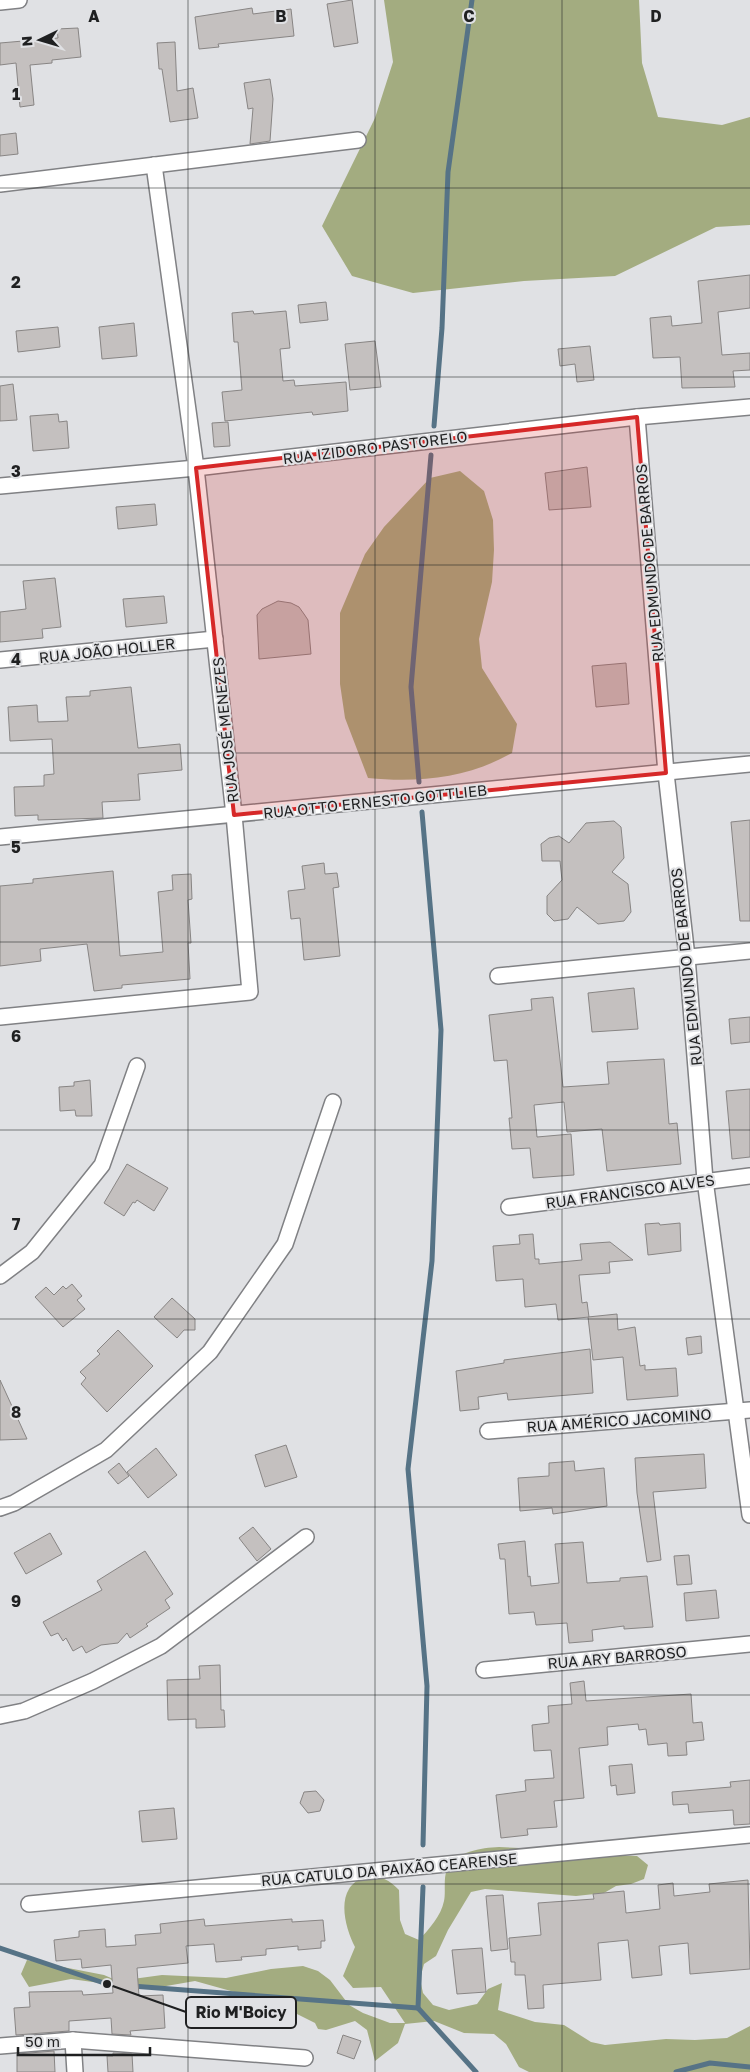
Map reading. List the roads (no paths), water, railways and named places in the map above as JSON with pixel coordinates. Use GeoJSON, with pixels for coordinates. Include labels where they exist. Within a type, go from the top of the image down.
{"type":"FeatureCollection","features":[{"type":"Feature","properties":{"kind":"street"},"geometry":{"type":"LineString","coordinates":[[0,2],[19,0]]}},
{"type":"Feature","properties":{"kind":"street"},"geometry":{"type":"LineString","coordinates":[[0,184],[358,140]]}},
{"type":"Feature","properties":{"kind":"street","name":"RUA JOSÉ MENEZES"},"geometry":{"type":"LineString","coordinates":[[0,1017],[250,992],[234,816],[196,468],[154,165]]}},
{"type":"Feature","properties":{"kind":"street","name":"RUA IZIDORO PASTORELO"},"geometry":{"type":"LineString","coordinates":[[0,486],[196,468],[637,416],[750,407]]}},
{"type":"Feature","properties":{"kind":"street","name":"RUA EDMUNDO DE BARROS"},"geometry":{"type":"LineString","coordinates":[[637,416],[666,773],[687,957],[705,1180],[742,1411],[750,1515]]}},
{"type":"Feature","properties":{"kind":"street","name":"RUA JOÃO HOLLER"},"geometry":{"type":"LineString","coordinates":[[0,660],[215,639]]}},
{"type":"Feature","properties":{"kind":"street","name":"RUA OTTO ERNESTO GOTTLIEB"},"geometry":{"type":"LineString","coordinates":[[0,837],[234,816],[750,764]]}},
{"type":"Feature","properties":{"kind":"street"},"geometry":{"type":"LineString","coordinates":[[498,976],[750,951]]}},
{"type":"Feature","properties":{"kind":"street"},"geometry":{"type":"LineString","coordinates":[[0,1276],[32,1252],[102,1165],[137,1066]]}},
{"type":"Feature","properties":{"kind":"street"},"geometry":{"type":"LineString","coordinates":[[0,1508],[14,1503],[106,1450],[210,1352],[285,1244],[333,1102]]}},
{"type":"Feature","properties":{"kind":"street","name":"RUA FRANCISCO ALVES"},"geometry":{"type":"LineString","coordinates":[[509,1207],[705,1180],[750,1176]]}},
{"type":"Feature","properties":{"kind":"street","name":"RUA AMÉRICO JACOMINO"},"geometry":{"type":"LineString","coordinates":[[488,1431],[742,1411]]}},
{"type":"Feature","properties":{"kind":"street"},"geometry":{"type":"LineString","coordinates":[[0,1716],[24,1711],[161,1646],[306,1536]]}},
{"type":"Feature","properties":{"kind":"street","name":"RUA ARY BARROSO"},"geometry":{"type":"LineString","coordinates":[[484,1670],[750,1644]]}},
{"type":"Feature","properties":{"kind":"street","name":"RUA CATULO DA PAIXÃO CEARENSE"},"geometry":{"type":"LineString","coordinates":[[29,1904],[750,1835]]}},
{"type":"Feature","properties":{"kind":"street"},"geometry":{"type":"LineString","coordinates":[[73,2040],[75,2072]]}},
{"type":"Feature","properties":{"kind":"street"},"geometry":{"type":"LineString","coordinates":[[0,2046],[73,2040],[305,2058]]}},
{"type":"Feature","properties":{"kind":"waterway"},"geometry":{"type":"LineString","coordinates":[[434,426],[442,328],[448,172],[472,0]]}},
{"type":"Feature","properties":{"kind":"waterway"},"geometry":{"type":"LineString","coordinates":[[419,782],[411,687],[431,455]]}},
{"type":"Feature","properties":{"kind":"waterway"},"geometry":{"type":"LineString","coordinates":[[422,812],[441,1030],[432,1261],[408,1469],[427,1686],[423,1845]]}},
{"type":"Feature","properties":{"kind":"waterway"},"geometry":{"type":"LineString","coordinates":[[418,2008],[423,1887]]}},
{"type":"Feature","properties":{"kind":"waterway"},"geometry":{"type":"LineString","coordinates":[[0,1948],[107,1984],[118,1985]]}},
{"type":"Feature","properties":{"kind":"waterway"},"geometry":{"type":"LineString","coordinates":[[132,1986],[418,2008],[476,2072]]}},
{"type":"Feature","properties":{"kind":"waterway"},"geometry":{"type":"LineString","coordinates":[[676,2072],[710,2063],[750,2067]]}},
{"type":"Feature","properties":{"kind":"place","name":"Rio M'Boicy"},"geometry":{"type":"Point","coordinates":[107,1984]}}]}
